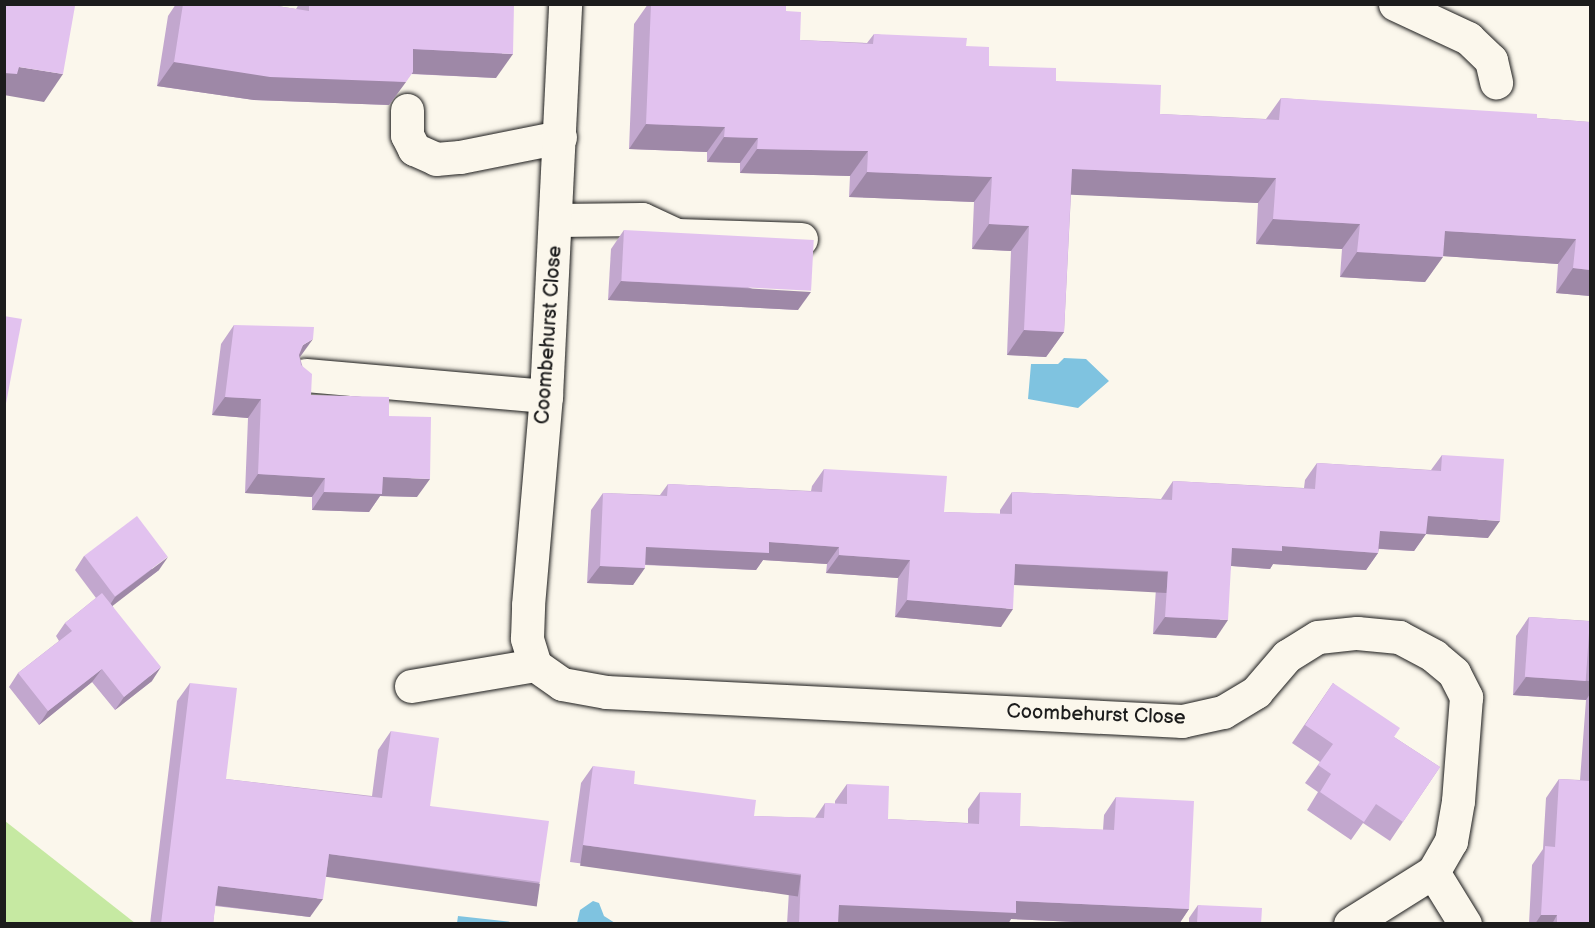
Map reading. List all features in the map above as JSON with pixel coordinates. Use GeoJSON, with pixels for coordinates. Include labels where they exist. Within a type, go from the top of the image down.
{"type":"FeatureCollection","features":[{"type":"Feature","properties":{"kind":"street","name":"Coombehurst Close"},"geometry":{"type":"LineString","coordinates":[[565,4],[546,396],[528,616],[527,639],[534,665],[562,684],[606,692],[1182,721],[1223,712],[1256,692],[1287,656],[1318,637],[1357,633],[1399,637],[1434,656],[1454,673],[1466,697],[1458,801],[1450,842],[1433,872],[1350,924]]}},
{"type":"Feature","properties":{"kind":"street"},"geometry":{"type":"LineString","coordinates":[[1395,4],[1468,38],[1491,60],[1496,82]]}},
{"type":"Feature","properties":{"kind":"street"},"geometry":{"type":"LineString","coordinates":[[407,110],[407,135],[414,149],[436,159],[460,157],[560,137]]}},
{"type":"Feature","properties":{"kind":"street"},"geometry":{"type":"LineString","coordinates":[[556,219],[642,219],[676,235],[801,239]]}},
{"type":"Feature","properties":{"kind":"street"},"geometry":{"type":"LineString","coordinates":[[305,375],[546,396]]}},
{"type":"Feature","properties":{"kind":"street"},"geometry":{"type":"LineString","coordinates":[[411,686],[534,665]]}},
{"type":"Feature","properties":{"kind":"street"},"geometry":{"type":"LineString","coordinates":[[1433,872],[1465,924]]}},
{"type":"Feature","properties":{"kind":"green space"},"geometry":{"type":"Polygon","coordinates":[[[5,821],[135,923],[5,923],[5,821]]]}},
{"type":"Feature","properties":{"kind":"water"},"geometry":{"type":"Polygon","coordinates":[[[1064,358],[1086,359],[1109,381],[1078,408],[1028,399],[1031,364],[1058,364],[1064,358]]]}},
{"type":"Feature","properties":{"kind":"water"},"geometry":{"type":"Polygon","coordinates":[[[593,901],[599,903],[604,916],[615,923],[577,923],[580,910],[593,901]]]}},
{"type":"Feature","properties":{"kind":"water"},"geometry":{"type":"Polygon","coordinates":[[[458,916],[520,923],[457,923],[458,916]]]}},
{"type":"Feature","properties":{"kind":"building"},"geometry":{"type":"Polygon","coordinates":[[[4,4],[77,4],[63,74],[19,67],[17,74],[4,73],[4,4]]]}},
{"type":"Feature","properties":{"kind":"building"},"geometry":{"type":"Polygon","coordinates":[[[183,4],[265,4],[309,11],[309,4],[514,4],[513,54],[413,49],[413,72],[406,82],[270,77],[174,62],[183,4]]]}},
{"type":"Feature","properties":{"kind":"building"},"geometry":{"type":"Polygon","coordinates":[[[651,4],[786,5],[786,11],[801,12],[800,40],[873,44],[874,34],[967,38],[966,46],[989,47],[989,66],[1056,68],[1056,81],[1161,85],[1160,114],[1279,120],[1281,98],[1537,114],[1537,118],[1590,122],[1590,270],[1573,268],[1576,239],[1445,231],[1443,257],[1357,252],[1360,224],[1273,219],[1276,178],[1072,169],[1064,332],[1024,330],[1029,226],[989,224],[992,177],[867,172],[868,151],[757,149],[758,138],[724,137],[725,127],[646,124],[651,4]]]}},
{"type":"Feature","properties":{"kind":"building"},"geometry":{"type":"Polygon","coordinates":[[[624,230],[814,240],[811,291],[621,281],[624,230]]]}},
{"type":"Feature","properties":{"kind":"building"},"geometry":{"type":"Polygon","coordinates":[[[4,316],[22,319],[4,414],[4,316]]]}},
{"type":"Feature","properties":{"kind":"building"},"geometry":{"type":"Polygon","coordinates":[[[234,325],[314,327],[313,339],[303,345],[299,355],[301,365],[312,374],[311,395],[389,397],[389,416],[431,417],[430,479],[383,477],[382,494],[324,492],[325,478],[258,474],[261,399],[225,397],[234,325]]]}},
{"type":"Feature","properties":{"kind":"building"},"geometry":{"type":"Polygon","coordinates":[[[1442,455],[1504,459],[1500,521],[1428,516],[1426,534],[1380,531],[1378,553],[1282,546],[1282,551],[1232,548],[1228,620],[1165,617],[1168,571],[1015,564],[1013,609],[907,600],[910,560],[839,555],[839,547],[769,542],[769,553],[646,547],[645,568],[600,566],[603,493],[667,496],[668,484],[822,492],[824,469],[947,476],[944,512],[1012,514],[1012,492],[1172,500],[1173,481],[1315,489],[1317,463],[1441,471],[1442,455]]]}},
{"type":"Feature","properties":{"kind":"building"},"geometry":{"type":"Polygon","coordinates":[[[137,516],[168,557],[115,596],[84,556],[137,516]]]}},
{"type":"Feature","properties":{"kind":"building"},"geometry":{"type":"Polygon","coordinates":[[[102,593],[161,667],[124,697],[102,669],[48,711],[18,673],[72,631],[65,623],[102,593]]]}},
{"type":"Feature","properties":{"kind":"building"},"geometry":{"type":"Polygon","coordinates":[[[1529,617],[1590,621],[1586,681],[1525,677],[1529,617]]]}},
{"type":"Feature","properties":{"kind":"building"},"geometry":{"type":"Polygon","coordinates":[[[190,683],[237,688],[226,779],[382,798],[391,731],[439,738],[430,806],[549,821],[540,882],[329,854],[323,899],[218,886],[213,924],[161,924],[190,683]]]}},
{"type":"Feature","properties":{"kind":"building"},"geometry":{"type":"Polygon","coordinates":[[[1333,683],[1400,728],[1394,737],[1440,767],[1403,822],[1376,804],[1364,822],[1320,792],[1331,774],[1318,765],[1333,744],[1305,725],[1333,683]]]}},
{"type":"Feature","properties":{"kind":"building"},"geometry":{"type":"Polygon","coordinates":[[[593,766],[635,771],[634,784],[756,800],[754,816],[824,818],[825,803],[847,804],[847,784],[889,786],[888,819],[979,824],[980,792],[1021,793],[1020,826],[1114,830],[1116,797],[1194,801],[1189,909],[1016,901],[1016,913],[839,905],[838,924],[799,924],[801,874],[583,845],[593,766]]]}},
{"type":"Feature","properties":{"kind":"building"},"geometry":{"type":"Polygon","coordinates":[[[1559,779],[1590,781],[1590,924],[1557,924],[1557,915],[1541,915],[1545,846],[1555,847],[1559,779]]]}},
{"type":"Feature","properties":{"kind":"building"},"geometry":{"type":"Polygon","coordinates":[[[1198,905],[1262,908],[1261,924],[1197,924],[1198,905]]]}}]}
